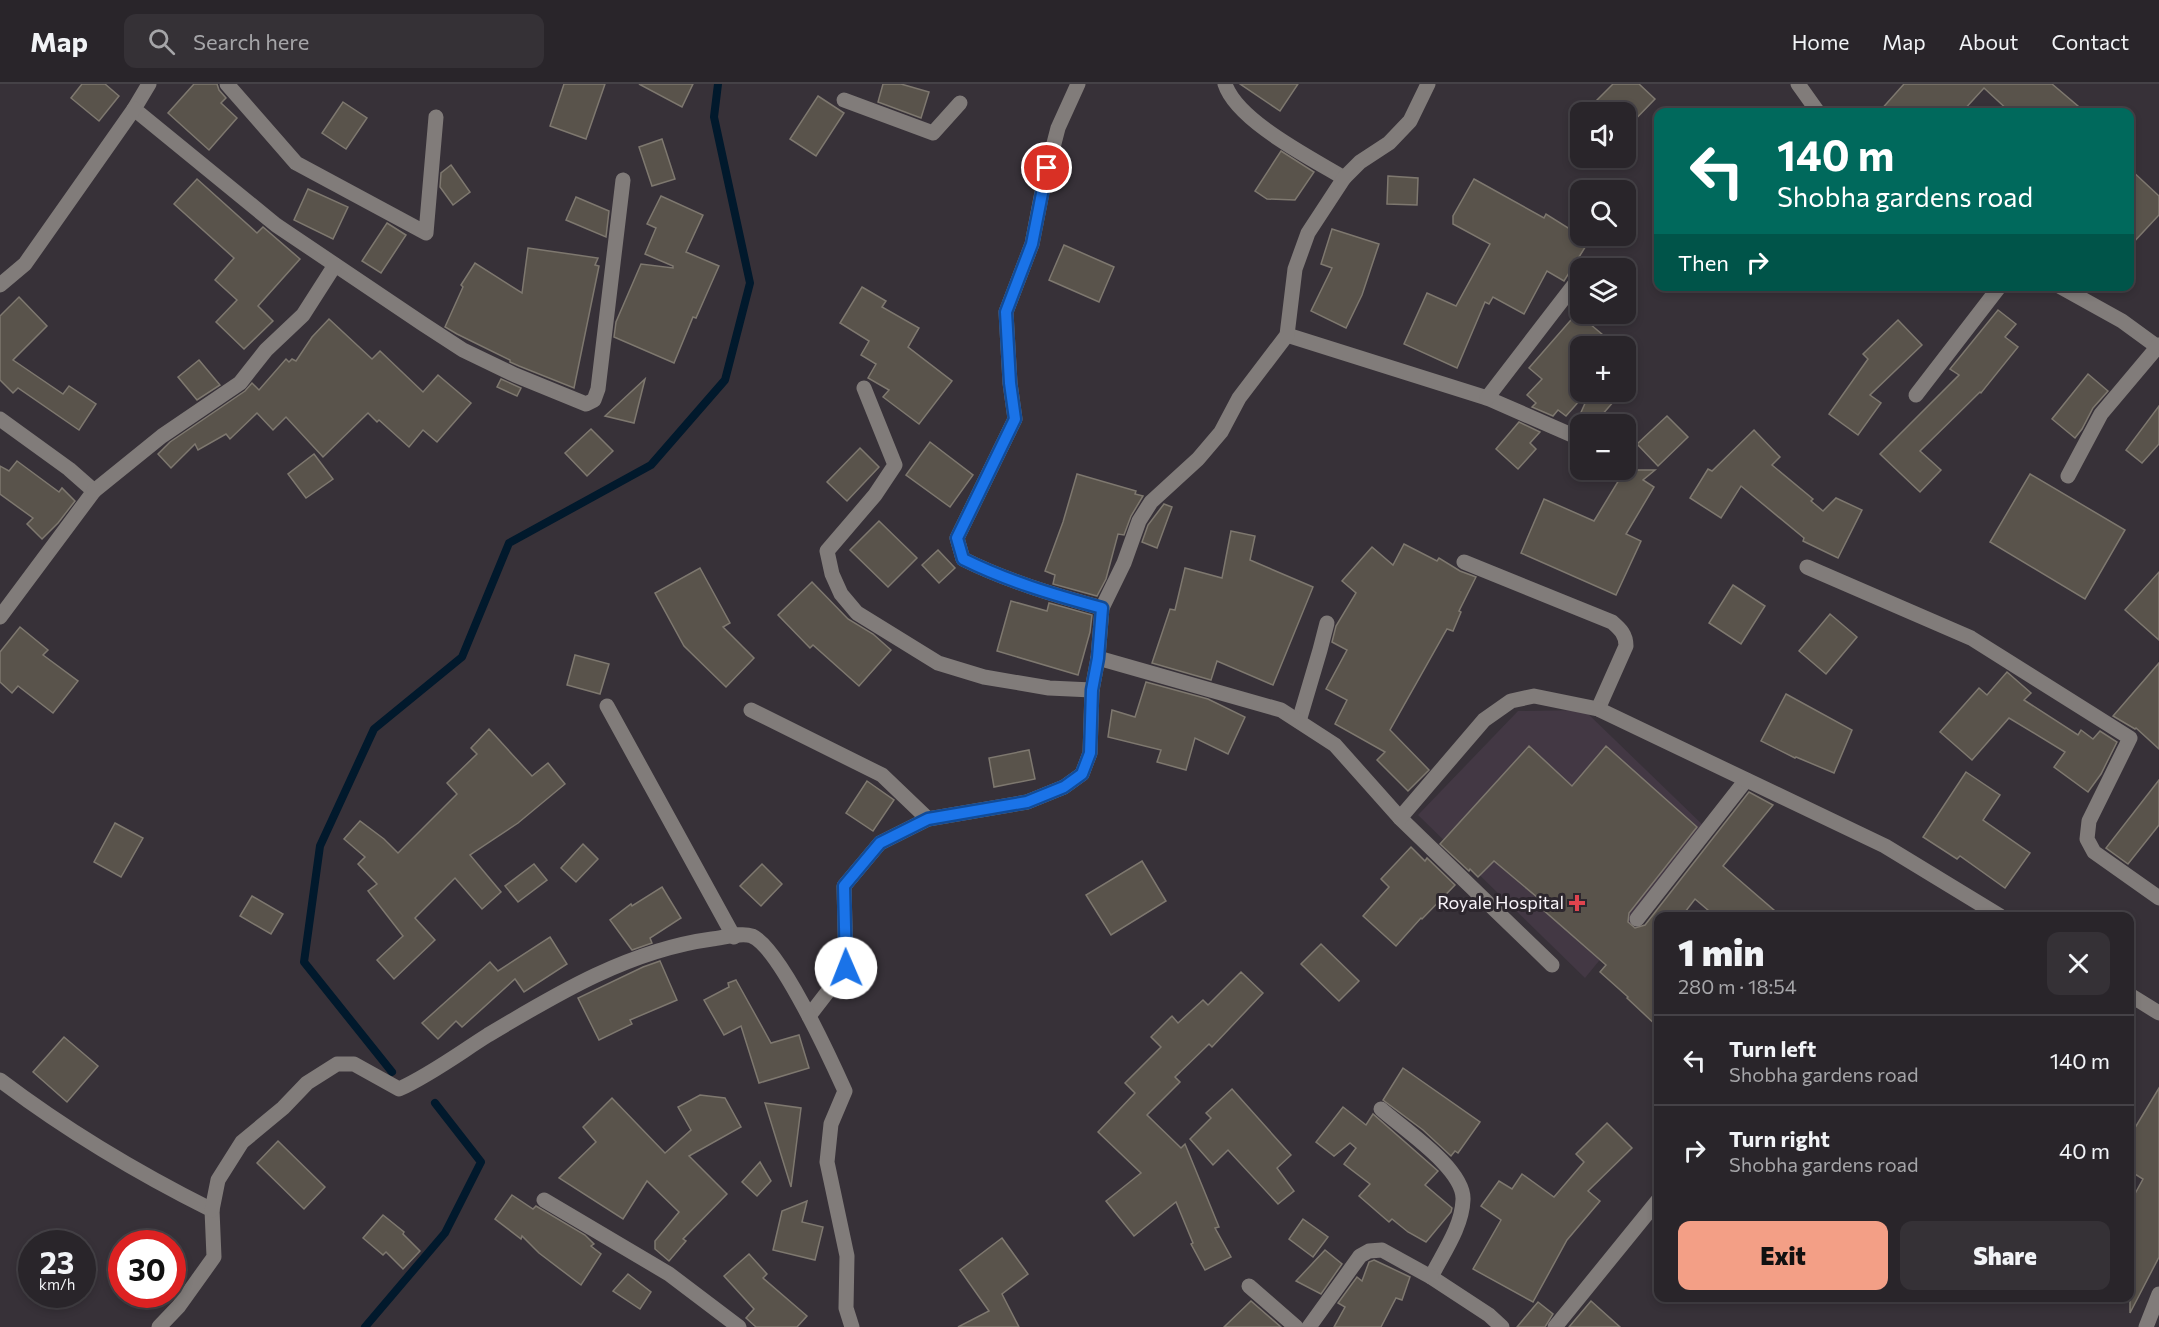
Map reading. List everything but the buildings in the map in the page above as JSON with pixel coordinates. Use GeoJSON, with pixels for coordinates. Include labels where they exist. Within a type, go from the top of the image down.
{"type":"FeatureCollection","features":[{"type":"Feature","properties":{"kind":"street"},"geometry":{"type":"LineString","coordinates":[[0,285],[25,264],[134,109],[149,84]]}},
{"type":"Feature","properties":{"kind":"street"},"geometry":{"type":"LineString","coordinates":[[227,84],[296,163],[426,233],[436,117]]}},
{"type":"Feature","properties":{"kind":"street"},"geometry":{"type":"LineString","coordinates":[[1078,84],[1058,128],[1044,182],[1032,244],[1006,312],[1010,383],[1015,419],[957,538],[963,559],[992,573],[1043,592],[1102,608]]}},
{"type":"Feature","properties":{"kind":"street"},"geometry":{"type":"LineString","coordinates":[[1225,84],[1233,100],[1264,128],[1344,178]]}},
{"type":"Feature","properties":{"kind":"street"},"geometry":{"type":"LineString","coordinates":[[809,1016],[846,968],[844,886],[880,843],[928,819],[1027,802],[1064,787],[1082,774],[1090,753],[1092,690],[1098,658],[1102,608],[1124,563],[1139,521],[1151,502],[1198,459],[1221,432],[1239,398],[1287,335],[1295,269],[1308,232],[1344,178],[1360,162],[1389,143],[1410,121],[1428,84]]}},
{"type":"Feature","properties":{"kind":"street"},"geometry":{"type":"LineString","coordinates":[[1798,84],[1815,108]]}},
{"type":"Feature","properties":{"kind":"street"},"geometry":{"type":"LineString","coordinates":[[844,100],[933,133],[960,103]]}},
{"type":"Feature","properties":{"kind":"street"},"geometry":{"type":"LineString","coordinates":[[134,109],[276,225],[463,350],[515,375],[586,404],[594,400],[598,389],[623,180]]}},
{"type":"Feature","properties":{"kind":"street"},"geometry":{"type":"LineString","coordinates":[[0,617],[94,491],[162,436],[240,383],[266,350],[303,315],[335,265]]}},
{"type":"Feature","properties":{"kind":"street"},"geometry":{"type":"LineString","coordinates":[[1487,398],[1570,289]]}},
{"type":"Feature","properties":{"kind":"street"},"geometry":{"type":"LineString","coordinates":[[1916,395],[1996,291]]}},
{"type":"Feature","properties":{"kind":"street"},"geometry":{"type":"LineString","coordinates":[[2068,291],[2122,321],[2158,346],[2101,414],[2068,476]]}},
{"type":"Feature","properties":{"kind":"street"},"geometry":{"type":"LineString","coordinates":[[1287,335],[1487,398],[1570,434]]}},
{"type":"Feature","properties":{"kind":"street"},"geometry":{"type":"LineString","coordinates":[[864,388],[895,465],[875,495],[827,551],[832,574],[841,594],[857,613],[938,663],[984,677],[1049,688],[1092,690]]}},
{"type":"Feature","properties":{"kind":"street"},"geometry":{"type":"LineString","coordinates":[[0,418],[69,469],[94,491]]}},
{"type":"Feature","properties":{"kind":"street"},"geometry":{"type":"LineString","coordinates":[[1464,562],[1612,622],[1623,632],[1626,645],[1598,709]]}},
{"type":"Feature","properties":{"kind":"street"},"geometry":{"type":"LineString","coordinates":[[1807,567],[1971,638],[2130,738],[2089,821],[2087,839],[2094,852],[2159,898]]}},
{"type":"Feature","properties":{"kind":"street"},"geometry":{"type":"LineString","coordinates":[[1299,721],[1327,623]]}},
{"type":"Feature","properties":{"kind":"street"},"geometry":{"type":"LineString","coordinates":[[1098,658],[1281,710],[1335,745],[1400,818],[1552,964]]}},
{"type":"Feature","properties":{"kind":"street"},"geometry":{"type":"LineString","coordinates":[[1400,818],[1484,720],[1511,700],[1534,696],[1598,709],[1885,846],[1993,912]]}},
{"type":"Feature","properties":{"kind":"street"},"geometry":{"type":"LineString","coordinates":[[607,706],[734,937]]}},
{"type":"Feature","properties":{"kind":"street"},"geometry":{"type":"LineString","coordinates":[[751,710],[882,775],[928,819]]}},
{"type":"Feature","properties":{"kind":"street"},"geometry":{"type":"LineString","coordinates":[[1637,919],[1746,780]]}},
{"type":"Feature","properties":{"kind":"street"},"geometry":{"type":"LineString","coordinates":[[159,1327],[178,1306],[213,1257],[212,1210],[218,1180],[242,1143],[283,1108],[307,1083],[337,1064],[354,1064],[399,1089],[421,1079],[529,1012],[601,972],[683,943],[753,936],[770,951],[809,1016],[846,1090],[831,1124],[828,1162],[847,1256],[846,1308],[852,1327]]}},
{"type":"Feature","properties":{"kind":"street"},"geometry":{"type":"LineString","coordinates":[[2134,997],[2159,1013]]}},
{"type":"Feature","properties":{"kind":"street"},"geometry":{"type":"LineString","coordinates":[[0,1080],[118,1159],[212,1210]]}},
{"type":"Feature","properties":{"kind":"street"},"geometry":{"type":"LineString","coordinates":[[1381,1109],[1431,1150],[1454,1174],[1464,1198],[1458,1225],[1431,1277]]}},
{"type":"Feature","properties":{"kind":"street"},"geometry":{"type":"LineString","coordinates":[[544,1200],[669,1274],[740,1327]]}},
{"type":"Feature","properties":{"kind":"street"},"geometry":{"type":"LineString","coordinates":[[1555,1327],[1654,1205]]}},
{"type":"Feature","properties":{"kind":"street"},"geometry":{"type":"LineString","coordinates":[[1309,1327],[1360,1256],[1369,1251],[1382,1250],[1431,1277],[1489,1315],[1502,1327]]}},
{"type":"Feature","properties":{"kind":"street"},"geometry":{"type":"LineString","coordinates":[[1249,1286],[1296,1327]]}},
{"type":"Feature","properties":{"kind":"street"},"geometry":{"type":"LineString","coordinates":[[2146,1327],[2159,1294]]}},
{"type":"Feature","properties":{"kind":"shaded area","name":"Royale Hospital"},"geometry":{"type":"Polygon","coordinates":[[[1584,710],[1707,829],[1585,978],[1418,815],[1518,711],[1584,710]]]}},
{"type":"Feature","properties":{"kind":"waterway"},"geometry":{"type":"LineString","coordinates":[[392,1072],[304,962],[320,846],[374,729],[462,657],[509,543],[651,465],[725,380],[750,283],[714,117],[718,84]]}},
{"type":"Feature","properties":{"kind":"waterway"},"geometry":{"type":"LineString","coordinates":[[365,1327],[445,1233],[481,1162],[435,1103]]}},
{"type":"Feature","properties":{"kind":"place","name":"Royale Hospital"},"geometry":{"type":"Point","coordinates":[1577,903]}},
{"type":"Feature","properties":{"kind":"route"},"geometry":{"type":"LineString","coordinates":[[846,968],[844,886],[880,843],[928,819],[1027,802],[1064,787],[1082,774],[1090,753],[1092,690],[1098,658],[1102,608],[1043,592],[992,573],[963,559],[957,538],[1015,419],[1010,383],[1006,312],[1032,244],[1047,168]]}}]}
